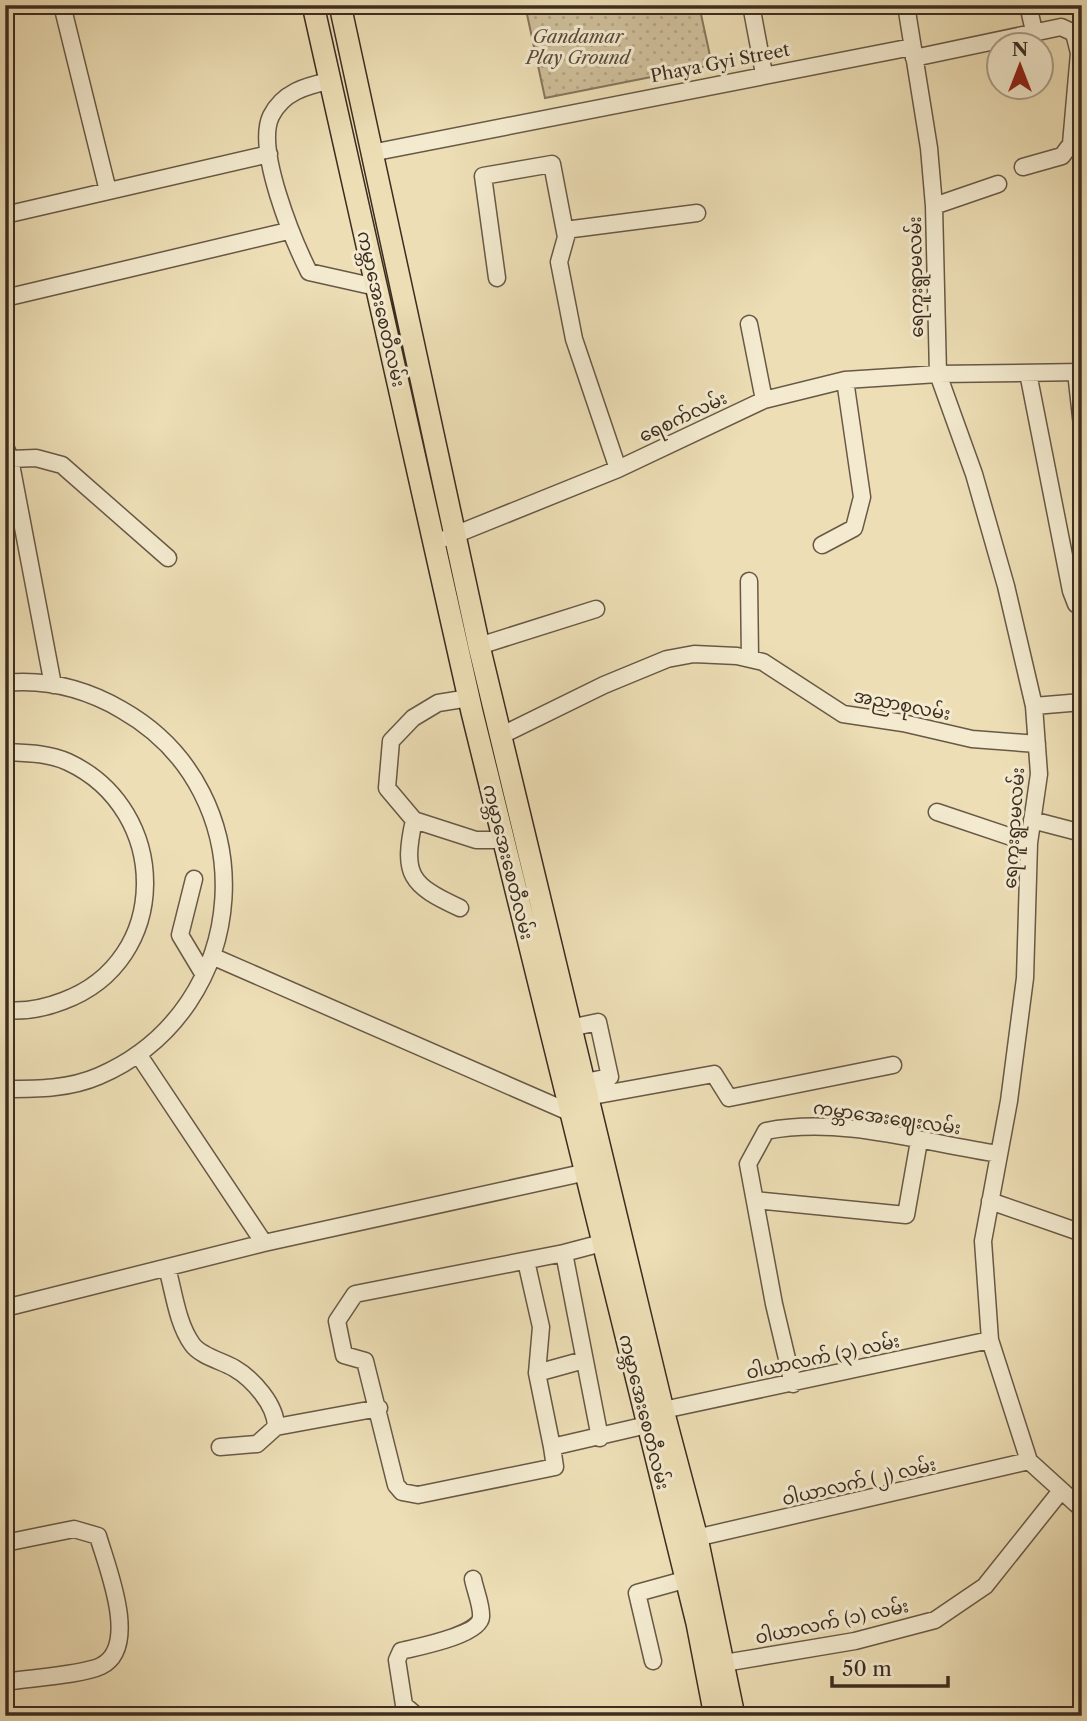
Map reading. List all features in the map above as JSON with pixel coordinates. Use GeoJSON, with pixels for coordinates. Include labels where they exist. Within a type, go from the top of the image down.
{"type":"FeatureCollection","features":[{"type":"Feature","properties":{"kind":"main road","name":"ကမ္ဘာအေးစေတီလမ်း"},"geometry":{"type":"LineString","coordinates":[[313,5],[503,840],[578,1089],[569,1112],[595,1170],[602,1243],[676,1497],[697,1538],[734,1716]]}},
{"type":"Feature","properties":{"kind":"main road","name":"ကမ္ဘာအေးစေတီလမ်း"},"geometry":{"type":"LineString","coordinates":[[340,5],[479,646],[570,1028],[578,1089],[595,1170],[652,1417]]}},
{"type":"Feature","properties":{"kind":"main road"},"geometry":{"type":"LineString","coordinates":[[330,84],[356,80]]}},
{"type":"Feature","properties":{"kind":"main road"},"geometry":{"type":"LineString","coordinates":[[377,290],[402,288]]}},
{"type":"Feature","properties":{"kind":"main road"},"geometry":{"type":"LineString","coordinates":[[394,365],[419,360]]}},
{"type":"Feature","properties":{"kind":"main road","name":"ကမ္ဘာအေးစေတီလမ်း"},"geometry":{"type":"LineString","coordinates":[[676,1497],[676,1543],[697,1623],[715,1716]]}},
{"type":"Feature","properties":{"kind":"street"},"geometry":{"type":"LineString","coordinates":[[62,5],[108,191]]}},
{"type":"Feature","properties":{"kind":"street"},"geometry":{"type":"LineString","coordinates":[[751,5],[764,74]]}},
{"type":"Feature","properties":{"kind":"street","name":"ရေကူးရွာမလမ်း"},"geometry":{"type":"LineString","coordinates":[[906,5],[934,206],[938,374],[974,474],[1006,586],[1034,706],[1039,774],[1029,843],[1025,978],[983,1241],[990,1340],[1029,1461],[1082,1510]]}},
{"type":"Feature","properties":{"kind":"street"},"geometry":{"type":"LineString","coordinates":[[1028,5],[1034,32]]}},
{"type":"Feature","properties":{"kind":"street","name":"Phaya Gyi Street"},"geometry":{"type":"LineString","coordinates":[[1023,167],[1068,152],[1079,53],[1074,33],[1068,29],[1061,27],[1034,32]]}},
{"type":"Feature","properties":{"kind":"street","name":"Phaya Gyi Street"},"geometry":{"type":"LineString","coordinates":[[371,153],[764,74],[986,40]]}},
{"type":"Feature","properties":{"kind":"street"},"geometry":{"type":"LineString","coordinates":[[330,84],[290,92],[270,117],[269,155],[288,231],[309,272],[377,290]]}},
{"type":"Feature","properties":{"kind":"street"},"geometry":{"type":"LineString","coordinates":[[5,215],[269,155]]}},
{"type":"Feature","properties":{"kind":"street"},"geometry":{"type":"LineString","coordinates":[[497,278],[483,176],[552,164],[566,237],[559,262],[574,339],[618,469]]}},
{"type":"Feature","properties":{"kind":"street"},"geometry":{"type":"LineString","coordinates":[[934,206],[998,184]]}},
{"type":"Feature","properties":{"kind":"street"},"geometry":{"type":"LineString","coordinates":[[565,230],[697,213]]}},
{"type":"Feature","properties":{"kind":"street"},"geometry":{"type":"LineString","coordinates":[[5,298],[288,231]]}},
{"type":"Feature","properties":{"kind":"street"},"geometry":{"type":"LineString","coordinates":[[749,324],[764,400]]}},
{"type":"Feature","properties":{"kind":"street"},"geometry":{"type":"LineString","coordinates":[[1079,372],[1082,426]]}},
{"type":"Feature","properties":{"kind":"street","name":"ရေစက်လမ်း"},"geometry":{"type":"LineString","coordinates":[[434,542],[456,536],[618,469],[764,400],[845,380],[938,374],[1079,372]]}},
{"type":"Feature","properties":{"kind":"street"},"geometry":{"type":"LineString","coordinates":[[1028,373],[1071,591],[1076,604],[1082,608]]}},
{"type":"Feature","properties":{"kind":"street"},"geometry":{"type":"LineString","coordinates":[[822,545],[853,528],[862,496],[845,380]]}},
{"type":"Feature","properties":{"kind":"street"},"geometry":{"type":"LineString","coordinates":[[53,685],[8,452],[62,465],[168,558]]}},
{"type":"Feature","properties":{"kind":"street"},"geometry":{"type":"LineString","coordinates":[[750,581],[750,659]]}},
{"type":"Feature","properties":{"kind":"street"},"geometry":{"type":"LineString","coordinates":[[479,646],[596,609]]}},
{"type":"Feature","properties":{"kind":"street","name":"အညာစုလမ်း"},"geometry":{"type":"LineString","coordinates":[[500,736],[604,685],[667,659],[694,654],[762,662],[844,714],[903,723],[972,739],[1037,744]]}},
{"type":"Feature","properties":{"kind":"street"},"geometry":{"type":"LineString","coordinates":[[5,683],[32,681],[93,694],[148,725],[191,771],[218,828],[226,893],[214,957],[183,1012],[138,1054],[98,1076],[55,1088],[5,1096]]}},
{"type":"Feature","properties":{"kind":"street"},"geometry":{"type":"LineString","coordinates":[[469,698],[438,702],[413,718],[391,741],[387,788],[414,820],[476,840],[503,840]]}},
{"type":"Feature","properties":{"kind":"street"},"geometry":{"type":"LineString","coordinates":[[1034,706],[1082,702]]}},
{"type":"Feature","properties":{"kind":"street"},"geometry":{"type":"LineString","coordinates":[[5,752],[35,753],[67,762],[95,778],[119,801],[135,829],[145,860],[146,892],[139,924],[130,943],[103,978],[76,996],[46,1007],[5,1010]]}},
{"type":"Feature","properties":{"kind":"street"},"geometry":{"type":"LineString","coordinates":[[937,812],[1029,843]]}},
{"type":"Feature","properties":{"kind":"street"},"geometry":{"type":"LineString","coordinates":[[414,820],[407,849],[412,878],[428,893],[460,908]]}},
{"type":"Feature","properties":{"kind":"street"},"geometry":{"type":"LineString","coordinates":[[1032,820],[1082,833]]}},
{"type":"Feature","properties":{"kind":"street"},"geometry":{"type":"LineString","coordinates":[[194,879],[180,935],[204,975]]}},
{"type":"Feature","properties":{"kind":"street"},"geometry":{"type":"LineString","coordinates":[[214,957],[569,1112]]}},
{"type":"Feature","properties":{"kind":"street"},"geometry":{"type":"LineString","coordinates":[[138,1054],[264,1243]]}},
{"type":"Feature","properties":{"kind":"street"},"geometry":{"type":"LineString","coordinates":[[578,1089],[714,1074],[729,1098],[893,1065]]}},
{"type":"Feature","properties":{"kind":"street"},"geometry":{"type":"LineString","coordinates":[[5,1089],[55,1088]]}},
{"type":"Feature","properties":{"kind":"street","name":"ကမ္ဘာအေးဈေးလမ်း"},"geometry":{"type":"LineString","coordinates":[[755,1200],[748,1164],[766,1131],[797,1125],[847,1128],[999,1154]]}},
{"type":"Feature","properties":{"kind":"street"},"geometry":{"type":"LineString","coordinates":[[793,1384],[774,1304],[755,1200],[906,1215],[919,1141]]}},
{"type":"Feature","properties":{"kind":"street"},"geometry":{"type":"LineString","coordinates":[[5,1308],[264,1243],[595,1170]]}},
{"type":"Feature","properties":{"kind":"street"},"geometry":{"type":"LineString","coordinates":[[990,1201],[1082,1233]]}},
{"type":"Feature","properties":{"kind":"street"},"geometry":{"type":"LineString","coordinates":[[526,1261],[541,1327],[537,1373],[555,1466],[418,1495],[402,1492],[396,1485],[379,1408],[365,1361],[344,1355],[337,1321],[355,1294],[526,1261],[602,1243]]}},
{"type":"Feature","properties":{"kind":"street"},"geometry":{"type":"LineString","coordinates":[[564,1253],[600,1438]]}},
{"type":"Feature","properties":{"kind":"street"},"geometry":{"type":"LineString","coordinates":[[167,1268],[183,1325],[193,1347],[236,1369],[251,1383],[276,1415],[276,1427]]}},
{"type":"Feature","properties":{"kind":"street","name":"ဝါယာလက် (၃) လမ်း"},"geometry":{"type":"LineString","coordinates":[[552,1447],[600,1438],[652,1417],[990,1340]]}},
{"type":"Feature","properties":{"kind":"street"},"geometry":{"type":"LineString","coordinates":[[537,1373],[584,1360]]}},
{"type":"Feature","properties":{"kind":"street"},"geometry":{"type":"LineString","coordinates":[[220,1447],[257,1444],[276,1427],[379,1408]]}},
{"type":"Feature","properties":{"kind":"street","name":"ဝါယာလက် (၂) လမ်း"},"geometry":{"type":"LineString","coordinates":[[676,1543],[1029,1461]]}},
{"type":"Feature","properties":{"kind":"street","name":"ဝါယာလက် (၁) လမ်း"},"geometry":{"type":"LineString","coordinates":[[724,1662],[855,1641],[936,1620],[985,1587],[1060,1492]]}},
{"type":"Feature","properties":{"kind":"street"},"geometry":{"type":"LineString","coordinates":[[5,1543],[74,1529],[98,1536],[120,1615],[119,1641],[113,1657],[99,1667],[5,1682]]}},
{"type":"Feature","properties":{"kind":"street"},"geometry":{"type":"LineString","coordinates":[[417,1716],[404,1705],[397,1660],[401,1651],[443,1641],[477,1626],[481,1619],[473,1579]]}},
{"type":"Feature","properties":{"kind":"street"},"geometry":{"type":"LineString","coordinates":[[653,1661],[637,1593],[684,1580]]}},
{"type":"Feature","properties":{"kind":"green space","name":"Gandamar Play Ground"},"geometry":{"type":"Polygon","coordinates":[[[525,5],[699,5],[712,65],[545,98],[525,5]]]}}]}
